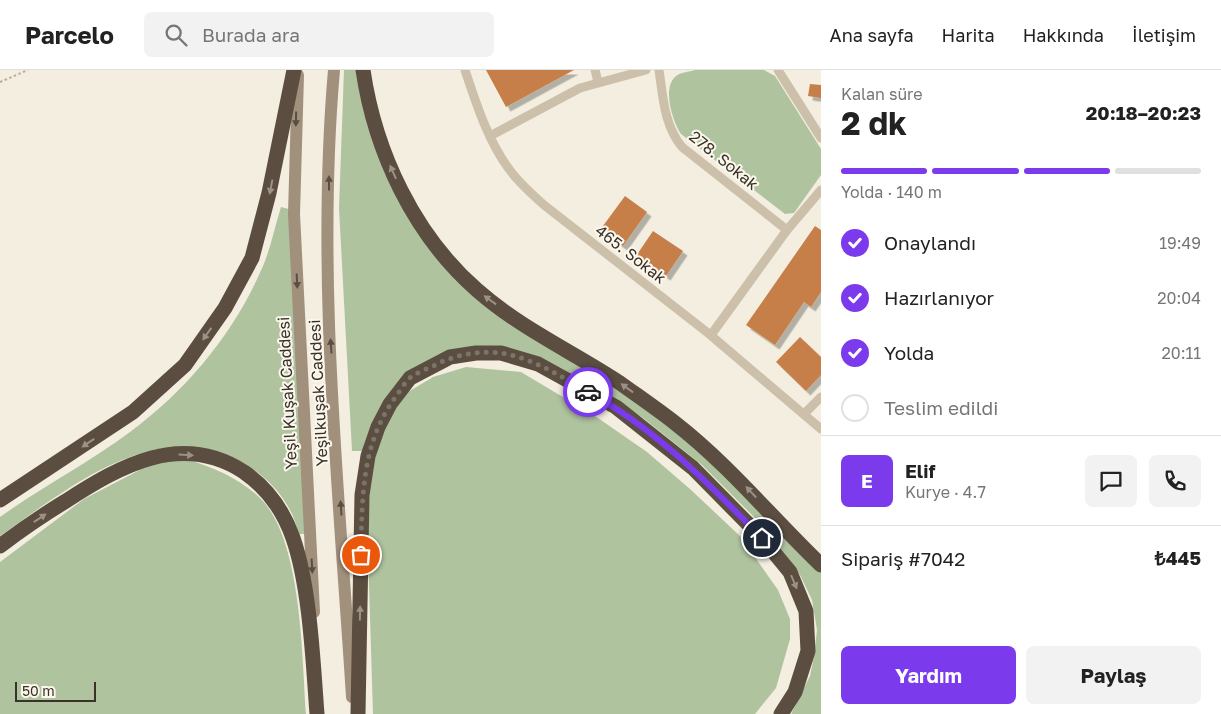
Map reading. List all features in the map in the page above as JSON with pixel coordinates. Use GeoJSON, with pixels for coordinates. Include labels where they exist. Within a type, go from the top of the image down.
{"type":"FeatureCollection","features":[{"type":"Feature","properties":{"kind":"highway"},"geometry":{"type":"LineString","coordinates":[[0,500],[133,412],[185,365],[224,308],[252,258],[269,193],[294,70]]}},
{"type":"Feature","properties":{"kind":"highway"},"geometry":{"type":"LineString","coordinates":[[363,70],[370,108],[394,176],[408,204],[438,250],[477,291],[531,330],[620,383],[676,424],[736,476],[821,565]]}},
{"type":"Feature","properties":{"kind":"highway"},"geometry":{"type":"LineString","coordinates":[[358,714],[362,495],[368,456],[378,427],[390,404],[410,378],[450,358],[476,353],[501,353],[538,364],[616,407],[693,468],[762,538],[790,572],[806,611],[808,651],[795,692],[781,714]]}},
{"type":"Feature","properties":{"kind":"highway"},"geometry":{"type":"LineString","coordinates":[[0,546],[82,491],[132,464],[174,454],[202,456],[229,463],[256,480],[266,490],[276,503],[292,537],[304,587],[319,714]]}},
{"type":"Feature","properties":{"kind":"main road","name":"Yeşil Kuşak Caddesi"},"geometry":{"type":"LineString","coordinates":[[298,70],[294,214],[319,714]]}},
{"type":"Feature","properties":{"kind":"main road","name":"Yeşilkuşak Caddesi"},"geometry":{"type":"LineString","coordinates":[[334,70],[328,155],[330,329],[353,714]]}},
{"type":"Feature","properties":{"kind":"street","name":"465. Sokak"},"geometry":{"type":"LineString","coordinates":[[465,70],[490,136],[509,170],[544,205],[710,335],[821,429]]}},
{"type":"Feature","properties":{"kind":"street"},"geometry":{"type":"LineString","coordinates":[[595,70],[598,82]]}},
{"type":"Feature","properties":{"kind":"street"},"geometry":{"type":"LineString","coordinates":[[490,136],[558,98],[598,82],[646,70]]}},
{"type":"Feature","properties":{"kind":"street","name":"278. Sokak"},"geometry":{"type":"LineString","coordinates":[[659,70],[667,120],[682,147],[787,230]]}},
{"type":"Feature","properties":{"kind":"street"},"geometry":{"type":"LineString","coordinates":[[778,70],[821,138]]}},
{"type":"Feature","properties":{"kind":"street"},"geometry":{"type":"LineString","coordinates":[[710,335],[787,230],[821,190]]}},
{"type":"Feature","properties":{"kind":"street"},"geometry":{"type":"LineString","coordinates":[[804,414],[821,397]]}},
{"type":"Feature","properties":{"kind":"path"},"geometry":{"type":"LineString","coordinates":[[0,82],[28,70]]}},
{"type":"Feature","properties":{"kind":"green space"},"geometry":{"type":"Polygon","coordinates":[[[344,70],[360,70],[367,122],[442,264],[684,433],[821,571],[821,714],[791,714],[810,676],[817,630],[812,600],[800,575],[766,529],[702,465],[643,418],[589,385],[501,348],[406,375],[365,451],[352,451],[339,208],[344,70]]]}},
{"type":"Feature","properties":{"kind":"green space"},"geometry":{"type":"Polygon","coordinates":[[[695,70],[764,70],[775,76],[821,149],[821,175],[794,213],[785,214],[681,134],[672,114],[669,89],[671,82],[677,75],[695,70]]]}},
{"type":"Feature","properties":{"kind":"green space"},"geometry":{"type":"Polygon","coordinates":[[[281,207],[292,210],[308,534],[298,534],[293,516],[284,499],[257,472],[223,454],[189,447],[156,450],[122,460],[90,475],[0,536],[0,517],[130,432],[171,397],[208,358],[239,314],[252,290],[266,259],[281,207]]]}},
{"type":"Feature","properties":{"kind":"green space"},"geometry":{"type":"Polygon","coordinates":[[[466,367],[521,372],[598,418],[647,452],[740,536],[778,590],[790,619],[790,639],[776,688],[755,714],[373,714],[366,489],[386,419],[408,392],[433,377],[466,367]]]}},
{"type":"Feature","properties":{"kind":"green space"},"geometry":{"type":"Polygon","coordinates":[[[189,460],[217,470],[243,484],[259,497],[273,516],[284,540],[292,568],[301,631],[306,714],[0,714],[0,562],[84,499],[157,461],[189,460]]]}},
{"type":"Feature","properties":{"kind":"building"},"geometry":{"type":"Polygon","coordinates":[[[486,70],[574,70],[506,107],[486,70]]]}},
{"type":"Feature","properties":{"kind":"building"},"geometry":{"type":"Polygon","coordinates":[[[810,84],[821,85],[821,98],[808,96],[810,84]]]}},
{"type":"Feature","properties":{"kind":"building"},"geometry":{"type":"Polygon","coordinates":[[[625,196],[647,212],[623,246],[600,230],[625,196]]]}},
{"type":"Feature","properties":{"kind":"building"},"geometry":{"type":"Polygon","coordinates":[[[815,226],[821,230],[821,292],[811,307],[804,302],[775,345],[746,325],[815,226]]]}},
{"type":"Feature","properties":{"kind":"building"},"geometry":{"type":"Polygon","coordinates":[[[653,231],[683,251],[666,276],[636,256],[653,231]]]}},
{"type":"Feature","properties":{"kind":"building"},"geometry":{"type":"Polygon","coordinates":[[[800,337],[821,357],[821,375],[806,391],[776,362],[800,337]]]}},
{"type":"Feature","properties":{"kind":"way so far"},"geometry":{"type":"LineString","coordinates":[[361,555],[362,495],[368,456],[378,427],[390,404],[410,378],[450,358],[476,353],[501,353],[538,364],[588,392]]}},
{"type":"Feature","properties":{"kind":"route"},"geometry":{"type":"LineString","coordinates":[[588,392],[616,407],[693,468],[762,538]]}}]}
